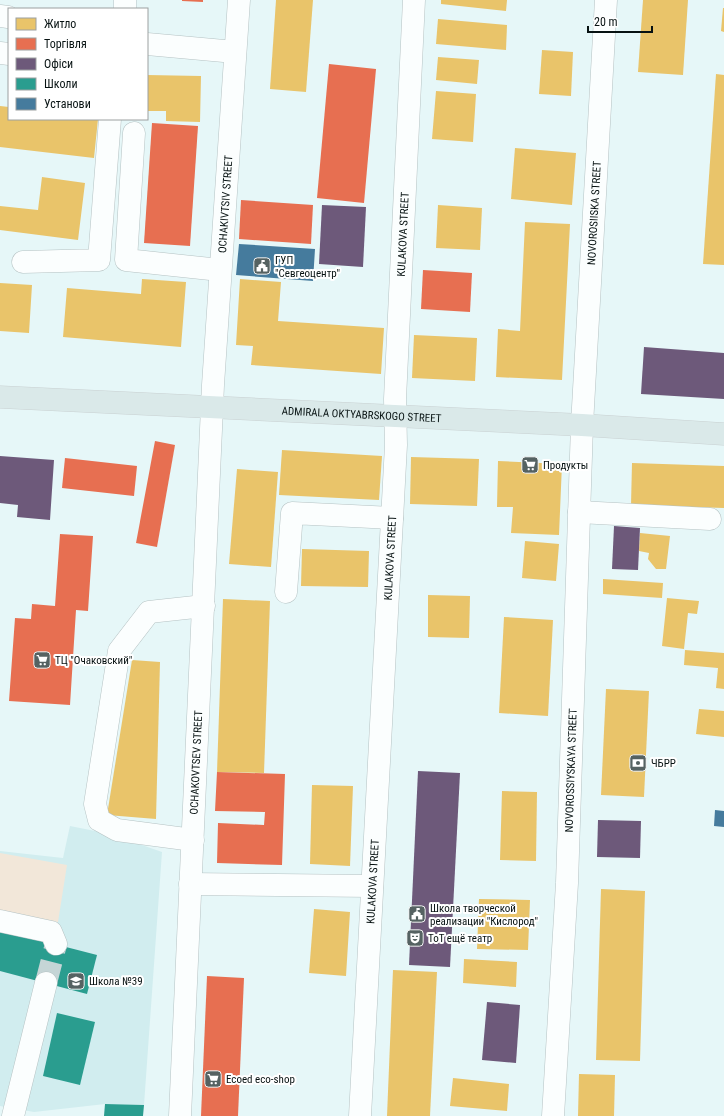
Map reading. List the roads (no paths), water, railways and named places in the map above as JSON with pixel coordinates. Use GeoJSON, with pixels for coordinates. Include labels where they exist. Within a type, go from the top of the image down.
{"type":"FeatureCollection","features":[{"type":"Feature","properties":{"kind":"main road","name":"ADMIRALA OKTYABRSKOGO STREET"},"geometry":{"type":"LineString","coordinates":[[0,397],[213,409],[582,425],[724,434]]}},
{"type":"Feature","properties":{"kind":"street","name":"OCHAKIVTSIV STREET"},"geometry":{"type":"LineString","coordinates":[[213,409],[220,270],[239,0]]}},
{"type":"Feature","properties":{"kind":"street","name":"KULAKOVA STREET"},"geometry":{"type":"LineString","coordinates":[[360,1116],[396,445],[395,417],[414,0]]}},
{"type":"Feature","properties":{"kind":"street","name":"NOVOROSIISKA STREET"},"geometry":{"type":"LineString","coordinates":[[582,425],[606,0]]}},
{"type":"Feature","properties":{"kind":"street"},"geometry":{"type":"LineString","coordinates":[[0,16],[8,17]]}},
{"type":"Feature","properties":{"kind":"street"},"geometry":{"type":"LineString","coordinates":[[148,44],[235,52]]}},
{"type":"Feature","properties":{"kind":"street"},"geometry":{"type":"LineString","coordinates":[[23,262],[99,260],[110,120]]}},
{"type":"Feature","properties":{"kind":"street"},"geometry":{"type":"LineString","coordinates":[[134,133],[126,260],[220,270]]}},
{"type":"Feature","properties":{"kind":"street","name":"OCHAKOVTSEV STREET"},"geometry":{"type":"LineString","coordinates":[[180,1116],[213,409]]}},
{"type":"Feature","properties":{"kind":"street","name":"NOVOROSSIYSKAYA STREET"},"geometry":{"type":"LineString","coordinates":[[553,1116],[568,883],[582,425]]}},
{"type":"Feature","properties":{"kind":"street"},"geometry":{"type":"LineString","coordinates":[[580,512],[710,519]]}},
{"type":"Feature","properties":{"kind":"street"},"geometry":{"type":"LineString","coordinates":[[286,592],[292,513],[392,518]]}},
{"type":"Feature","properties":{"kind":"street"},"geometry":{"type":"LineString","coordinates":[[193,840],[117,830],[99,820],[95,804],[118,651],[150,612],[204,606]]}},
{"type":"Feature","properties":{"kind":"street"},"geometry":{"type":"LineString","coordinates":[[190,884],[372,886]]}},
{"type":"Feature","properties":{"kind":"street"},"geometry":{"type":"LineString","coordinates":[[0,921],[51,932],[56,944]]}},
{"type":"Feature","properties":{"kind":"street"},"geometry":{"type":"LineString","coordinates":[[13,1116],[46,983]]}},
{"type":"Feature","properties":{"kind":"tunnel"},"geometry":{"type":"LineString","coordinates":[[46,983],[56,944]]}},
{"type":"Feature","properties":{"kind":"place","name":"ГУП \"Севгеоцентр\""},"geometry":{"type":"Point","coordinates":[262,266]}},
{"type":"Feature","properties":{"kind":"place","name":"Продукты"},"geometry":{"type":"Point","coordinates":[530,465]}},
{"type":"Feature","properties":{"kind":"place","name":"ТЦ \"Очаковский\""},"geometry":{"type":"Point","coordinates":[42,660]}},
{"type":"Feature","properties":{"kind":"place","name":"ЧБРР"},"geometry":{"type":"Point","coordinates":[638,763]}},
{"type":"Feature","properties":{"kind":"place","name":"Школа творческой реализации \"Кислород\""},"geometry":{"type":"Point","coordinates":[417,914]}},
{"type":"Feature","properties":{"kind":"place","name":"ТоТ ещё театр"},"geometry":{"type":"Point","coordinates":[415,938]}},
{"type":"Feature","properties":{"kind":"place","name":"Школа №39"},"geometry":{"type":"Point","coordinates":[76,981]}},
{"type":"Feature","properties":{"kind":"place","name":"Ecoed eco-shop"},"geometry":{"type":"Point","coordinates":[213,1079]}}]}
